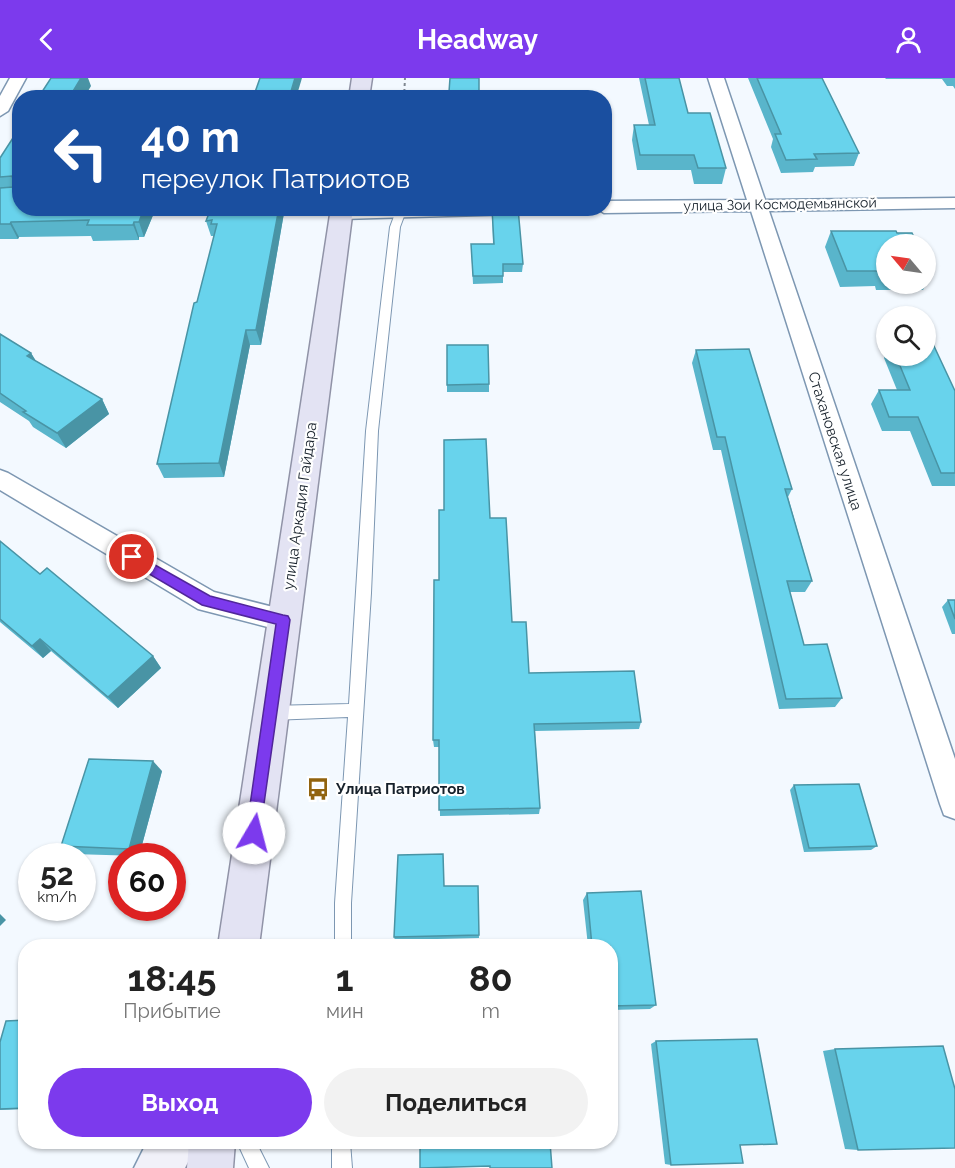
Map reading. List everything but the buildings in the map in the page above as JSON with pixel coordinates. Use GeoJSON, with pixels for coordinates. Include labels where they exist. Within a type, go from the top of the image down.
{"type":"FeatureCollection","features":[{"type":"Feature","properties":{"kind":"main road","name":"улица Аркадия Гайдара"},"geometry":{"type":"LineString","coordinates":[[239,939],[341,216]]}},
{"type":"Feature","properties":{"kind":"main road"},"geometry":{"type":"LineString","coordinates":[[157,1168],[170,1149]]}},
{"type":"Feature","properties":{"kind":"main road"},"geometry":{"type":"LineString","coordinates":[[210,1168],[212,1149]]}},
{"type":"Feature","properties":{"kind":"street"},"geometry":{"type":"LineString","coordinates":[[0,111],[18,78]]}},
{"type":"Feature","properties":{"kind":"street","name":"Стахановская улица"},"geometry":{"type":"LineString","coordinates":[[716,78],[955,804]]}},
{"type":"Feature","properties":{"kind":"street","name":"улица Зои Космодемьянской"},"geometry":{"type":"LineString","coordinates":[[612,207],[955,203]]}},
{"type":"Feature","properties":{"kind":"street"},"geometry":{"type":"LineString","coordinates":[[0,479],[207,601],[283,620]]}},
{"type":"Feature","properties":{"kind":"lane"},"geometry":{"type":"LineString","coordinates":[[343,939],[343,903],[372,431],[395,227],[399,216]]}},
{"type":"Feature","properties":{"kind":"lane"},"geometry":{"type":"LineString","coordinates":[[270,713],[356,710]]}},
{"type":"Feature","properties":{"kind":"lane"},"geometry":{"type":"LineString","coordinates":[[250,1149],[259,1168]]}},
{"type":"Feature","properties":{"kind":"lane"},"geometry":{"type":"LineString","coordinates":[[341,1149],[342,1168]]}},
{"type":"Feature","properties":{"kind":"place","name":"Улица Патриотов"},"geometry":{"type":"Point","coordinates":[318,789]}},
{"type":"Feature","properties":{"kind":"route"},"geometry":{"type":"LineString","coordinates":[[132,557],[207,601],[283,620],[254,833]]}}]}
